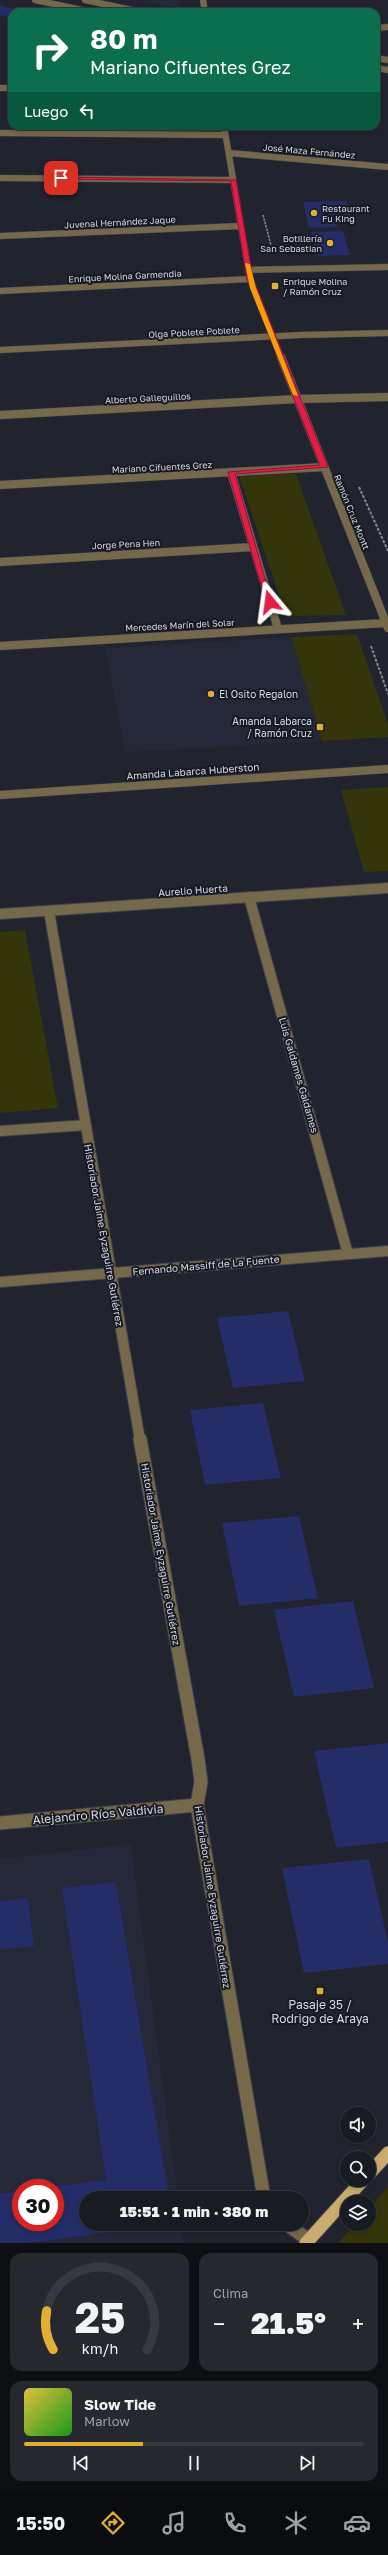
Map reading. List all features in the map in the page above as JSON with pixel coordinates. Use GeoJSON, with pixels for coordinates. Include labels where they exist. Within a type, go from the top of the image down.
{"type":"FeatureCollection","features":[{"type":"Feature","properties":{"kind":"main road"},"geometry":{"type":"LineString","coordinates":[[376,2166],[388,2153]]}},
{"type":"Feature","properties":{"kind":"main road"},"geometry":{"type":"LineString","coordinates":[[307,2241],[357,2187]]}},
{"type":"Feature","properties":{"kind":"street"},"geometry":{"type":"LineString","coordinates":[[35,0],[68,8]]}},
{"type":"Feature","properties":{"kind":"street"},"geometry":{"type":"LineString","coordinates":[[84,0],[122,8]]}},
{"type":"Feature","properties":{"kind":"street","name":"Ramón Cruz Montt"},"geometry":{"type":"LineString","coordinates":[[224,130],[250,279],[324,467],[385,614],[387,626]]}},
{"type":"Feature","properties":{"kind":"street"},"geometry":{"type":"LineString","coordinates":[[0,133],[225,134]]}},
{"type":"Feature","properties":{"kind":"street","name":"José Maza Fernández"},"geometry":{"type":"LineString","coordinates":[[229,154],[388,167]]}},
{"type":"Feature","properties":{"kind":"street"},"geometry":{"type":"LineString","coordinates":[[0,178],[233,180]]}},
{"type":"Feature","properties":{"kind":"street","name":"Juvenal Hernández Jaque"},"geometry":{"type":"LineString","coordinates":[[0,236],[240,226]]}},
{"type":"Feature","properties":{"kind":"street"},"geometry":{"type":"LineString","coordinates":[[248,270],[388,267]]}},
{"type":"Feature","properties":{"kind":"street","name":"Enrique Molina Garmendia"},"geometry":{"type":"LineString","coordinates":[[0,291],[250,279]]}},
{"type":"Feature","properties":{"kind":"street","name":"Olga Poblete Poblete"},"geometry":{"type":"LineString","coordinates":[[0,350],[388,333]]}},
{"type":"Feature","properties":{"kind":"street","name":"Alberto Galleguillos"},"geometry":{"type":"LineString","coordinates":[[0,415],[298,399],[388,397]]}},
{"type":"Feature","properties":{"kind":"street","name":"Mariano Cifuentes Grez"},"geometry":{"type":"LineString","coordinates":[[0,485],[324,467]]}},
{"type":"Feature","properties":{"kind":"street"},"geometry":{"type":"LineString","coordinates":[[231,472],[278,629]]}},
{"type":"Feature","properties":{"kind":"street","name":"Jorge Pena Hen"},"geometry":{"type":"LineString","coordinates":[[0,562],[253,547]]}},
{"type":"Feature","properties":{"kind":"street","name":"Mercedes Marín del Solar"},"geometry":{"type":"LineString","coordinates":[[0,646],[278,629],[387,626]]}},
{"type":"Feature","properties":{"kind":"street","name":"Amanda Labarca Huberston"},"geometry":{"type":"LineString","coordinates":[[0,795],[388,769]]}},
{"type":"Feature","properties":{"kind":"street","name":"Aurelio Huerta"},"geometry":{"type":"LineString","coordinates":[[0,914],[388,888]]}},
{"type":"Feature","properties":{"kind":"street","name":"Luis Galdames Galdames"},"geometry":{"type":"LineString","coordinates":[[249,897],[348,1254]]}},
{"type":"Feature","properties":{"kind":"street","name":"Historiador Jaime Eyzaguirre Gutiérrez"},"geometry":{"type":"LineString","coordinates":[[49,911],[110,1273],[198,1759],[201,1782],[197,1805],[263,2191]]}},
{"type":"Feature","properties":{"kind":"street"},"geometry":{"type":"LineString","coordinates":[[0,1131],[86,1125]]}},
{"type":"Feature","properties":{"kind":"street","name":"Fernando Massiff de La Fuente"},"geometry":{"type":"LineString","coordinates":[[0,1282],[388,1251]]}},
{"type":"Feature","properties":{"kind":"street","name":"Alejandro Ríos Valdivia"},"geometry":{"type":"LineString","coordinates":[[0,1823],[197,1805]]}},
{"type":"Feature","properties":{"kind":"street"},"geometry":{"type":"LineString","coordinates":[[295,2231],[307,2241]]}},
{"type":"Feature","properties":{"kind":"shaded area"},"geometry":{"type":"Polygon","coordinates":[[[137,0],[180,0],[181,8],[137,0]]]}},
{"type":"Feature","properties":{"kind":"shaded area"},"geometry":{"type":"Polygon","coordinates":[[[296,474],[346,615],[286,616],[239,476],[296,474]]]}},
{"type":"Feature","properties":{"kind":"shaded area"},"geometry":{"type":"Polygon","coordinates":[[[357,634],[388,724],[388,737],[322,741],[291,637],[357,634]]]}},
{"type":"Feature","properties":{"kind":"shaded area","name":"El Osito Regalon"},"geometry":{"type":"Polygon","coordinates":[[[291,637],[322,741],[125,752],[105,648],[291,637]]]}},
{"type":"Feature","properties":{"kind":"shaded area"},"geometry":{"type":"Polygon","coordinates":[[[388,787],[388,871],[364,872],[341,790],[388,787]]]}},
{"type":"Feature","properties":{"kind":"shaded area"},"geometry":{"type":"Polygon","coordinates":[[[25,930],[58,1108],[0,1113],[0,932],[25,930]]]}},
{"type":"Feature","properties":{"kind":"shaded area"},"geometry":{"type":"Polygon","coordinates":[[[131,1844],[177,2191],[79,2191],[79,2231],[183,2231],[184,2243],[0,2243],[0,1859],[131,1844]]]}},
{"type":"Feature","properties":{"kind":"shaded area"},"geometry":{"type":"Polygon","coordinates":[[[388,2187],[388,2243],[338,2243],[349,2231],[376,2231],[376,2200],[388,2187]]]}},
{"type":"Feature","properties":{"kind":"building"},"geometry":{"type":"Polygon","coordinates":[[[0,6],[11,8],[8,8],[8,17],[0,15],[0,6]]]}},
{"type":"Feature","properties":{"kind":"building"},"geometry":{"type":"Polygon","coordinates":[[[346,201],[350,216],[335,216],[337,227],[309,228],[303,202],[346,201]]]}},
{"type":"Feature","properties":{"kind":"building","name":"Botillería San Sebastian"},"geometry":{"type":"Polygon","coordinates":[[[343,231],[350,255],[318,256],[311,232],[343,231]]]}},
{"type":"Feature","properties":{"kind":"building"},"geometry":{"type":"Polygon","coordinates":[[[288,1311],[305,1381],[233,1388],[217,1318],[288,1311]]]}},
{"type":"Feature","properties":{"kind":"building"},"geometry":{"type":"Polygon","coordinates":[[[263,1403],[281,1478],[205,1485],[190,1410],[263,1403]]]}},
{"type":"Feature","properties":{"kind":"building"},"geometry":{"type":"Polygon","coordinates":[[[299,1516],[318,1598],[239,1606],[222,1523],[299,1516]]]}},
{"type":"Feature","properties":{"kind":"building"},"geometry":{"type":"Polygon","coordinates":[[[353,1601],[374,1688],[294,1697],[274,1610],[353,1601]]]}},
{"type":"Feature","properties":{"kind":"building"},"geometry":{"type":"Polygon","coordinates":[[[388,1743],[388,1842],[336,1848],[314,1751],[388,1743]]]}},
{"type":"Feature","properties":{"kind":"building"},"geometry":{"type":"Polygon","coordinates":[[[369,1859],[388,1942],[388,1964],[304,1973],[282,1868],[369,1859]]]}},
{"type":"Feature","properties":{"kind":"building"},"geometry":{"type":"Polygon","coordinates":[[[116,1882],[168,2191],[79,2191],[79,2231],[118,2231],[28,2243],[0,2243],[0,2194],[12,2192],[12,2231],[64,2231],[64,2185],[106,2180],[62,1888],[116,1882]]]}},
{"type":"Feature","properties":{"kind":"building"},"geometry":{"type":"Polygon","coordinates":[[[28,1898],[34,1946],[0,1950],[0,1902],[28,1898]]]}},
{"type":"Feature","properties":{"kind":"slow traffic"},"geometry":{"type":"LineString","coordinates":[[247,264],[253,288],[296,395]]}},
{"type":"Feature","properties":{"kind":"place","name":"Restaurant Fu King"},"geometry":{"type":"Point","coordinates":[314,213]}},
{"type":"Feature","properties":{"kind":"place","name":"Botillería San Sebastian"},"geometry":{"type":"Point","coordinates":[330,243]}},
{"type":"Feature","properties":{"kind":"place","name":"Enrique Molina / Ramón Cruz"},"geometry":{"type":"Point","coordinates":[275,286]}},
{"type":"Feature","properties":{"kind":"place","name":"El Osito Regalon"},"geometry":{"type":"Point","coordinates":[211,694]}},
{"type":"Feature","properties":{"kind":"place","name":"Amanda Labarca / Ramón Cruz"},"geometry":{"type":"Point","coordinates":[320,727]}},
{"type":"Feature","properties":{"kind":"place","name":"Pasaje 35 / Rodrigo de Araya"},"geometry":{"type":"Point","coordinates":[320,1991]}},
{"type":"Feature","properties":{"kind":"route"},"geometry":{"type":"LineString","coordinates":[[61,178],[233,180],[250,279],[324,467],[231,472],[270,602]]}}]}
